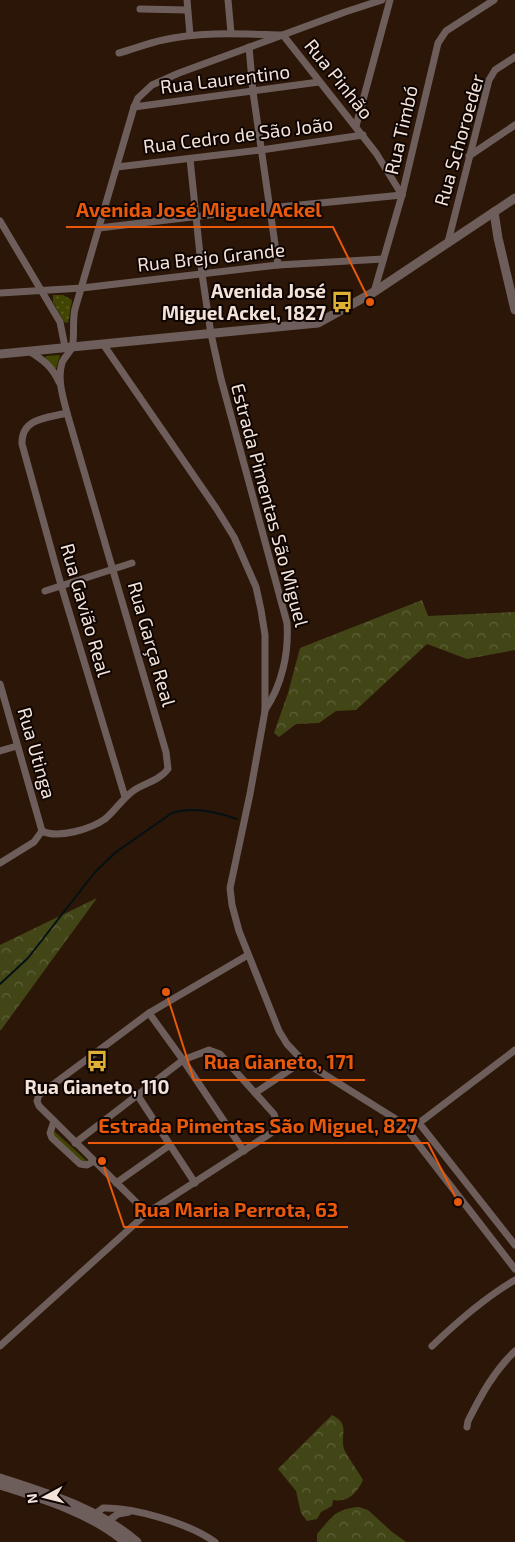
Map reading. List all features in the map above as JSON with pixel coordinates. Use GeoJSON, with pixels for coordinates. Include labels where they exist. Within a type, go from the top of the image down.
{"type":"FeatureCollection","features":[{"type":"Feature","properties":{"kind":"street"},"geometry":{"type":"LineString","coordinates":[[187,0],[190,35]]}},
{"type":"Feature","properties":{"kind":"street"},"geometry":{"type":"LineString","coordinates":[[228,0],[230,33]]}},
{"type":"Feature","properties":{"kind":"street"},"geometry":{"type":"LineString","coordinates":[[61,387],[60,373],[62,362],[69,347],[74,309],[82,288],[138,98],[152,85],[202,64],[382,0]]}},
{"type":"Feature","properties":{"kind":"street"},"geometry":{"type":"LineString","coordinates":[[356,126],[390,0]]}},
{"type":"Feature","properties":{"kind":"street","name":"Rua Timbó"},"geometry":{"type":"LineString","coordinates":[[374,292],[402,195],[438,43],[446,31],[494,0]]}},
{"type":"Feature","properties":{"kind":"street"},"geometry":{"type":"LineString","coordinates":[[140,9],[187,10]]}},
{"type":"Feature","properties":{"kind":"street"},"geometry":{"type":"LineString","coordinates":[[119,53],[163,40],[190,35],[230,33],[283,35]]}},
{"type":"Feature","properties":{"kind":"street","name":"Rua Pinhão"},"geometry":{"type":"LineString","coordinates":[[283,35],[363,135],[402,195]]}},
{"type":"Feature","properties":{"kind":"street"},"geometry":{"type":"LineString","coordinates":[[249,47],[261,150],[278,265]]}},
{"type":"Feature","properties":{"kind":"street","name":"Rua Schoroeder"},"geometry":{"type":"LineString","coordinates":[[448,242],[489,80],[495,70],[515,57]]}},
{"type":"Feature","properties":{"kind":"street","name":"Rua Laurentino"},"geometry":{"type":"LineString","coordinates":[[134,107],[319,82]]}},
{"type":"Feature","properties":{"kind":"street"},"geometry":{"type":"LineString","coordinates":[[469,156],[515,125]]}},
{"type":"Feature","properties":{"kind":"street","name":"Rua Cedro de São João"},"geometry":{"type":"LineString","coordinates":[[117,167],[261,150],[363,135]]}},
{"type":"Feature","properties":{"kind":"street","name":"Estrada Pimentas São Miguel"},"geometry":{"type":"LineString","coordinates":[[190,159],[202,274],[211,334],[221,379],[287,623],[288,640],[283,670],[273,700],[265,711]]}},
{"type":"Feature","properties":{"kind":"street"},"geometry":{"type":"LineString","coordinates":[[99,228],[402,195]]}},
{"type":"Feature","properties":{"kind":"street"},"geometry":{"type":"LineString","coordinates":[[0,354],[318,323],[374,292],[515,198]]}},
{"type":"Feature","properties":{"kind":"street"},"geometry":{"type":"LineString","coordinates":[[494,212],[498,238],[511,278],[515,310]]}},
{"type":"Feature","properties":{"kind":"street"},"geometry":{"type":"LineString","coordinates":[[483,219],[498,238]]}},
{"type":"Feature","properties":{"kind":"street"},"geometry":{"type":"LineString","coordinates":[[0,221],[4,233],[42,290],[62,326],[69,347]]}},
{"type":"Feature","properties":{"kind":"street","name":"Rua Brejo Grande"},"geometry":{"type":"LineString","coordinates":[[0,293],[82,288],[278,265],[384,259]]}},
{"type":"Feature","properties":{"kind":"street"},"geometry":{"type":"LineString","coordinates":[[62,326],[72,325]]}},
{"type":"Feature","properties":{"kind":"street"},"geometry":{"type":"LineString","coordinates":[[113,343],[119,366]]}},
{"type":"Feature","properties":{"kind":"street"},"geometry":{"type":"LineString","coordinates":[[103,344],[216,508],[234,537],[256,587],[265,635],[265,711],[230,888],[235,918],[279,1031],[287,1044],[303,1062],[402,1123],[515,1269]]}},
{"type":"Feature","properties":{"kind":"street"},"geometry":{"type":"LineString","coordinates":[[28,350],[52,368],[61,387]]}},
{"type":"Feature","properties":{"kind":"street","name":"Rua Garça Real"},"geometry":{"type":"LineString","coordinates":[[42,831],[56,835],[92,826],[106,818],[125,797],[164,774],[168,769],[168,761],[61,387]]}},
{"type":"Feature","properties":{"kind":"street","name":"Rua Gavião Real"},"geometry":{"type":"LineString","coordinates":[[67,413],[26,426],[23,431],[22,444],[61,584],[125,797]]}},
{"type":"Feature","properties":{"kind":"street"},"geometry":{"type":"LineString","coordinates":[[44,591],[61,584],[114,570],[132,563]]}},
{"type":"Feature","properties":{"kind":"street","name":"Rua Utinga"},"geometry":{"type":"LineString","coordinates":[[0,684],[42,831]]}},
{"type":"Feature","properties":{"kind":"street"},"geometry":{"type":"LineString","coordinates":[[0,751],[18,746]]}},
{"type":"Feature","properties":{"kind":"street"},"geometry":{"type":"LineString","coordinates":[[0,863],[34,842],[42,831]]}},
{"type":"Feature","properties":{"kind":"street"},"geometry":{"type":"LineString","coordinates":[[147,1213],[39,1106],[37,1101],[39,1095],[149,1013],[248,955]]}},
{"type":"Feature","properties":{"kind":"street"},"geometry":{"type":"LineString","coordinates":[[149,1013],[244,1151]]}},
{"type":"Feature","properties":{"kind":"street"},"geometry":{"type":"LineString","coordinates":[[402,1123],[419,1123],[515,1050]]}},
{"type":"Feature","properties":{"kind":"street"},"geometry":{"type":"LineString","coordinates":[[0,1346],[147,1213],[271,1133],[277,1124],[274,1114],[216,1051],[204,1051],[183,1060],[75,1142]]}},
{"type":"Feature","properties":{"kind":"street"},"geometry":{"type":"LineString","coordinates":[[256,1093],[303,1062]]}},
{"type":"Feature","properties":{"kind":"street"},"geometry":{"type":"LineString","coordinates":[[138,1096],[195,1183]]}},
{"type":"Feature","properties":{"kind":"street"},"geometry":{"type":"LineString","coordinates":[[54,1121],[50,1132],[58,1143],[80,1164],[87,1165],[94,1161]]}},
{"type":"Feature","properties":{"kind":"street"},"geometry":{"type":"LineString","coordinates":[[419,1123],[515,1245]]}},
{"type":"Feature","properties":{"kind":"street"},"geometry":{"type":"LineString","coordinates":[[116,1183],[170,1145]]}},
{"type":"Feature","properties":{"kind":"street"},"geometry":{"type":"LineString","coordinates":[[432,1346],[464,1316],[515,1280]]}},
{"type":"Feature","properties":{"kind":"street"},"geometry":{"type":"LineString","coordinates":[[467,1426],[486,1387],[506,1359],[515,1351]]}},
{"type":"Feature","properties":{"kind":"street"},"geometry":{"type":"LineString","coordinates":[[0,1478],[66,1500],[93,1517],[123,1530],[137,1542]]}},
{"type":"Feature","properties":{"kind":"street"},"geometry":{"type":"LineString","coordinates":[[0,1485],[93,1517]]}},
{"type":"Feature","properties":{"kind":"street"},"geometry":{"type":"LineString","coordinates":[[93,1517],[103,1508],[134,1511],[192,1528],[215,1542]]}},
{"type":"Feature","properties":{"kind":"street"},"geometry":{"type":"LineString","coordinates":[[105,1523],[118,1514],[134,1511]]}},
{"type":"Feature","properties":{"kind":"street"},"geometry":{"type":"LineString","coordinates":[[105,1523],[125,1542]]}},
{"type":"Feature","properties":{"kind":"green space"},"geometry":{"type":"Polygon","coordinates":[[[53,295],[63,295],[72,300],[68,323],[64,322],[53,302],[53,295]]]}},
{"type":"Feature","properties":{"kind":"green space"},"geometry":{"type":"Polygon","coordinates":[[[60,355],[56,369],[45,358],[46,356],[60,355]]]}},
{"type":"Feature","properties":{"kind":"green space"},"geometry":{"type":"Polygon","coordinates":[[[422,600],[428,616],[515,612],[515,650],[467,659],[427,644],[356,710],[336,711],[319,723],[296,724],[279,737],[274,733],[288,693],[300,648],[422,600]]]}},
{"type":"Feature","properties":{"kind":"green space"},"geometry":{"type":"Polygon","coordinates":[[[97,898],[1,1030],[0,1030],[0,945],[97,898]]]}},
{"type":"Feature","properties":{"kind":"green space"},"geometry":{"type":"Polygon","coordinates":[[[52,1129],[88,1162],[83,1163],[53,1136],[52,1129]]]}},
{"type":"Feature","properties":{"kind":"green space"},"geometry":{"type":"Polygon","coordinates":[[[332,1415],[342,1423],[344,1447],[363,1480],[351,1496],[343,1500],[333,1500],[332,1506],[321,1512],[317,1519],[307,1521],[301,1513],[296,1491],[278,1469],[332,1415]]]}},
{"type":"Feature","properties":{"kind":"green space"},"geometry":{"type":"Polygon","coordinates":[[[359,1507],[368,1510],[406,1542],[317,1542],[317,1534],[335,1515],[344,1510],[359,1507]]]}},
{"type":"Feature","properties":{"kind":"waterway"},"geometry":{"type":"LineString","coordinates":[[0,984],[28,958],[95,872],[116,852],[172,813],[197,810],[213,812],[237,819]]}},
{"type":"Feature","properties":{"kind":"place","name":"Avenida José Miguel Ackel, 1827"},"geometry":{"type":"Point","coordinates":[342,302]}},
{"type":"Feature","properties":{"kind":"place","name":"Avenida José Miguel Ackel"},"geometry":{"type":"Point","coordinates":[370,302]}},
{"type":"Feature","properties":{"kind":"place","name":"Rua Gianeto, 171"},"geometry":{"type":"Point","coordinates":[166,992]}},
{"type":"Feature","properties":{"kind":"place","name":"Rua Gianeto, 110"},"geometry":{"type":"Point","coordinates":[97,1061]}},
{"type":"Feature","properties":{"kind":"place","name":"Rua Maria Perrota, 63"},"geometry":{"type":"Point","coordinates":[102,1161]}},
{"type":"Feature","properties":{"kind":"place","name":"Estrada Pimentas São Miguel, 827"},"geometry":{"type":"Point","coordinates":[458,1202]}}]}
